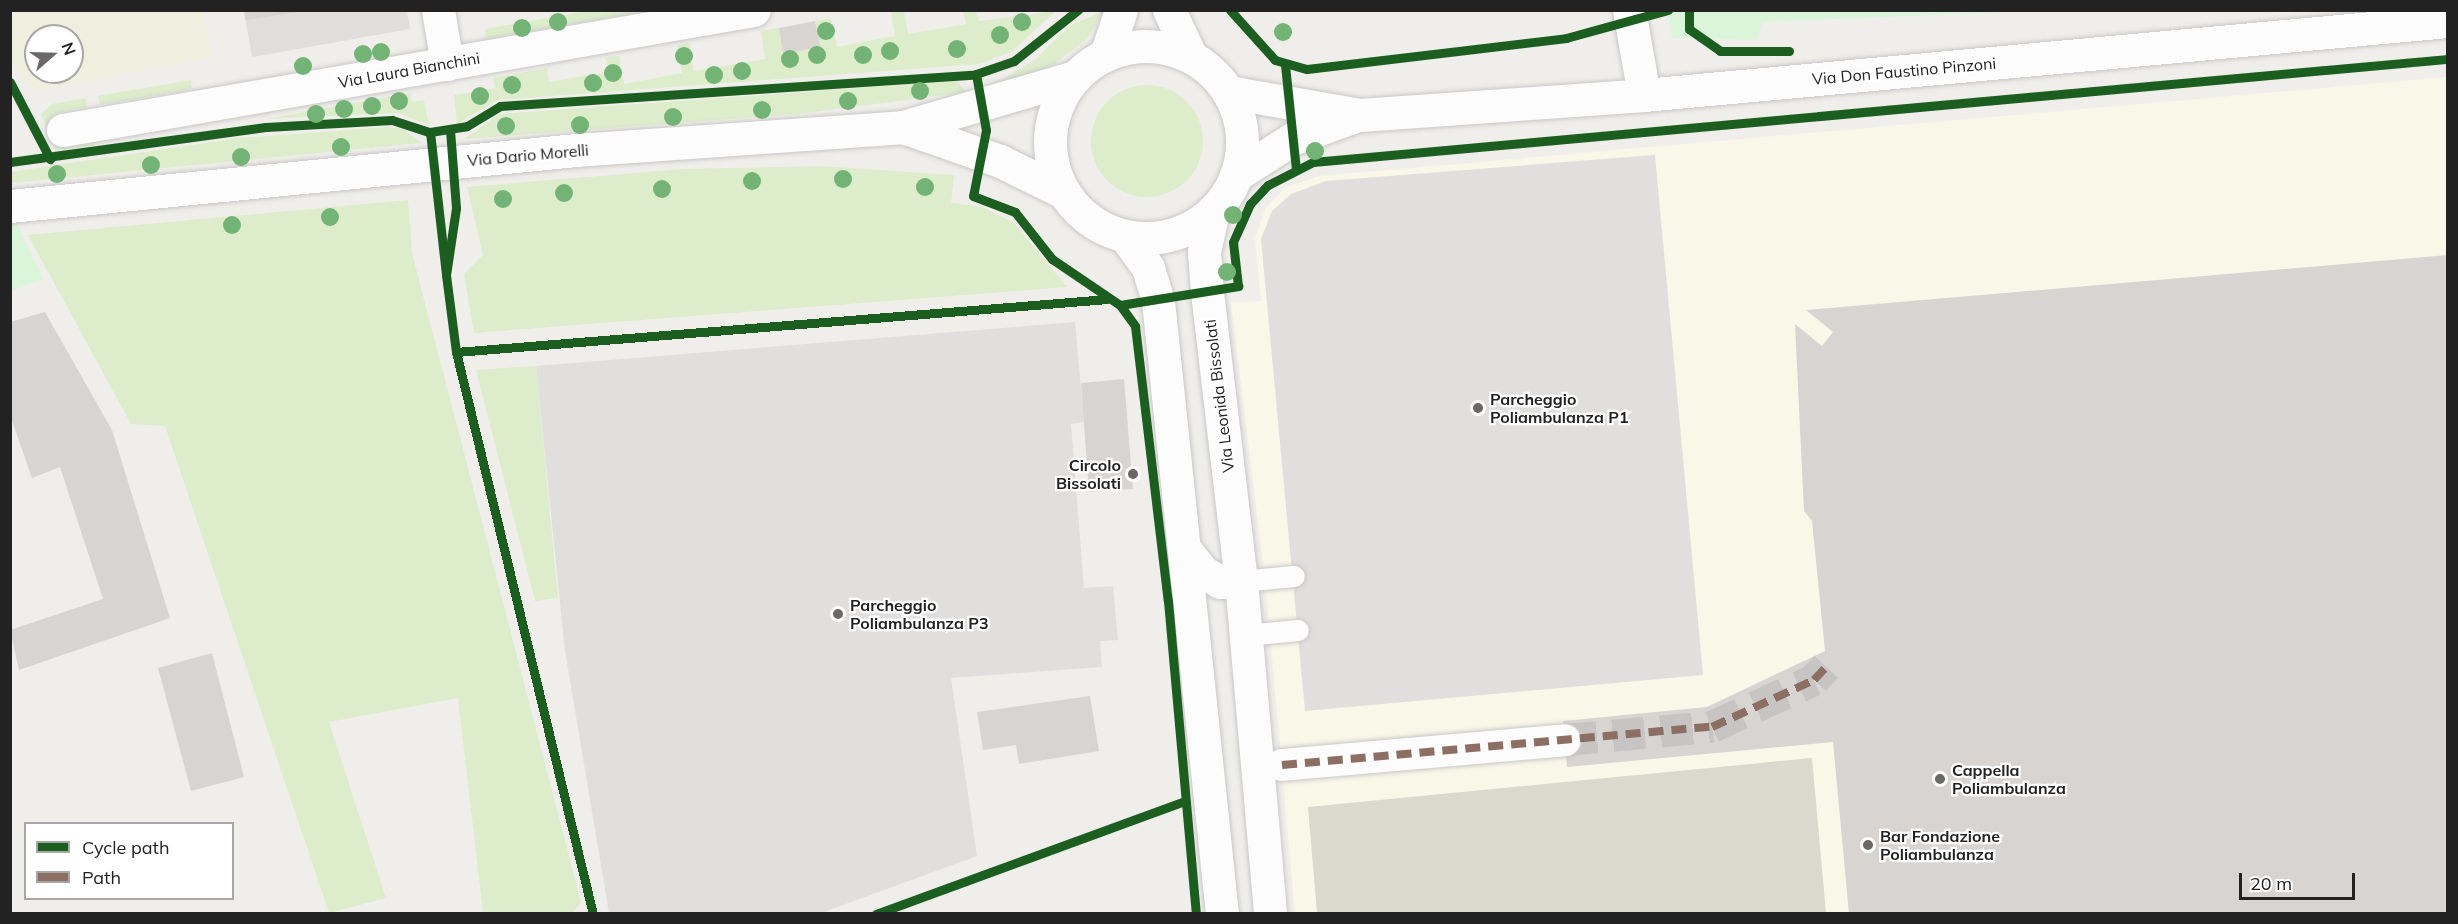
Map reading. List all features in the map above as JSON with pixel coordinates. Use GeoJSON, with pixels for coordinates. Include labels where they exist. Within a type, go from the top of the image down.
{"type":"FeatureCollection","features":[{"type":"Feature","properties":{"kind":"street"},"geometry":{"type":"LineString","coordinates":[[438,10],[447,64]]}},
{"type":"Feature","properties":{"kind":"street","name":"Via Laura Bianchini"},"geometry":{"type":"LineString","coordinates":[[63,130],[754,10]]}},
{"type":"Feature","properties":{"kind":"street"},"geometry":{"type":"LineString","coordinates":[[1106,55],[1121,10]]}},
{"type":"Feature","properties":{"kind":"street","name":"Via Leonida Bissolati"},"geometry":{"type":"LineString","coordinates":[[1169,10],[1191,57],[1228,92],[1242,133],[1236,175],[1213,211],[1204,252],[1206,292],[1242,581],[1270,914]]}},
{"type":"Feature","properties":{"kind":"street"},"geometry":{"type":"LineString","coordinates":[[1629,10],[1644,95]]}},
{"type":"Feature","properties":{"kind":"street","name":"Via Don Faustino Pinzoni"},"geometry":{"type":"LineString","coordinates":[[1228,92],[1360,115],[1644,95],[2448,21]]}},
{"type":"Feature","properties":{"kind":"street","name":"Via Leonida Bissolati"},"geometry":{"type":"LineString","coordinates":[[1191,57],[1149,46],[1106,55],[1075,77],[1061,98],[1051,137],[1054,170],[1065,193],[1091,220],[1125,236],[1173,234],[1213,211]]}},
{"type":"Feature","properties":{"kind":"street","name":"Via Dario Morelli"},"geometry":{"type":"LineString","coordinates":[[10,206],[576,150],[903,127],[1075,77]]}},
{"type":"Feature","properties":{"kind":"street","name":"Via Don Faustino Pinzoni"},"geometry":{"type":"LineString","coordinates":[[1236,175],[1292,139],[1360,115]]}},
{"type":"Feature","properties":{"kind":"street","name":"Via Dario Morelli"},"geometry":{"type":"LineString","coordinates":[[903,127],[1000,161],[1065,193]]}},
{"type":"Feature","properties":{"kind":"street","name":"Via Leonida Bissolati"},"geometry":{"type":"LineString","coordinates":[[1125,236],[1148,268],[1158,301],[1222,914]]}},
{"type":"Feature","properties":{"kind":"street"},"geometry":{"type":"LineString","coordinates":[[1184,548],[1211,577],[1242,581]]}},
{"type":"Feature","properties":{"kind":"street"},"geometry":{"type":"LineString","coordinates":[[1282,765],[1565,740]]}},
{"type":"Feature","properties":{"kind":"lane"},"geometry":{"type":"LineString","coordinates":[[1242,581],[1293,576]]}},
{"type":"Feature","properties":{"kind":"lane"},"geometry":{"type":"LineString","coordinates":[[1246,635],[1298,630]]}},
{"type":"Feature","properties":{"kind":"shaded area"},"geometry":{"type":"Polygon","coordinates":[[[244,11],[407,11],[410,29],[252,57],[244,11]]]}},
{"type":"Feature","properties":{"kind":"shaded area"},"geometry":{"type":"Polygon","coordinates":[[[2447,77],[2447,913],[1295,913],[1265,579],[1231,303],[1261,301],[1255,239],[1265,209],[1286,187],[1320,176],[2447,77]]]}},
{"type":"Feature","properties":{"kind":"shaded area","name":"Parcheggio Poliambulanza P1"},"geometry":{"type":"Polygon","coordinates":[[[1655,155],[1703,675],[1305,711],[1261,239],[1272,211],[1291,194],[1326,181],[1655,155]]]}},
{"type":"Feature","properties":{"kind":"shaded area","name":"Parcheggio Poliambulanza P3"},"geometry":{"type":"Polygon","coordinates":[[[1075,322],[1084,422],[1071,424],[1084,588],[1113,586],[1118,640],[1100,641],[1102,667],[951,678],[977,856],[821,913],[609,913],[565,651],[536,366],[1075,322]]]}},
{"type":"Feature","properties":{"kind":"shaded area"},"geometry":{"type":"Polygon","coordinates":[[[1812,758],[1826,913],[1317,913],[1308,807],[1812,758]]]}},
{"type":"Feature","properties":{"kind":"green space"},"geometry":{"type":"Polygon","coordinates":[[[11,10],[204,11],[212,58],[84,82],[84,24],[24,24],[24,82],[11,58],[11,10]]]}},
{"type":"Feature","properties":{"kind":"green space"},"geometry":{"type":"Polygon","coordinates":[[[592,10],[647,11],[486,39],[485,29],[592,10]]]}},
{"type":"Feature","properties":{"kind":"green space"},"geometry":{"type":"Polygon","coordinates":[[[1668,10],[2028,11],[1762,22],[1757,40],[1672,38],[1668,10]]]}},
{"type":"Feature","properties":{"kind":"green space"},"geometry":{"type":"Polygon","coordinates":[[[891,11],[904,11],[908,34],[966,24],[963,11],[976,11],[979,21],[1056,11],[1011,52],[979,64],[498,100],[457,124],[454,95],[495,88],[493,78],[547,68],[549,82],[608,72],[606,58],[619,56],[624,84],[682,73],[677,45],[689,43],[694,71],[765,59],[761,31],[779,28],[783,54],[820,47],[815,21],[831,18],[837,47],[895,36],[891,11]]]}},
{"type":"Feature","properties":{"kind":"green space"},"geometry":{"type":"Polygon","coordinates":[[[1104,11],[1087,39],[1045,71],[995,84],[1036,59],[1069,26],[1104,11]]]}},
{"type":"Feature","properties":{"kind":"green space"},"geometry":{"type":"Polygon","coordinates":[[[191,80],[192,89],[100,105],[98,96],[191,80]]]}},
{"type":"Feature","properties":{"kind":"green space"},"geometry":{"type":"Polygon","coordinates":[[[957,81],[966,92],[799,114],[464,139],[499,114],[957,81]]]}},
{"type":"Feature","properties":{"kind":"green space"},"geometry":{"type":"Polygon","coordinates":[[[25,84],[72,84],[40,90],[25,84]]]}},
{"type":"Feature","properties":{"kind":"green space"},"geometry":{"type":"Polygon","coordinates":[[[1147,85],[1168,89],[1187,101],[1199,120],[1203,141],[1199,162],[1187,181],[1168,193],[1147,197],[1126,193],[1107,181],[1095,162],[1091,141],[1095,120],[1107,101],[1126,89],[1147,85]]]}},
{"type":"Feature","properties":{"kind":"green space"},"geometry":{"type":"Polygon","coordinates":[[[410,93],[412,102],[424,100],[429,125],[398,113],[266,119],[410,93]]]}},
{"type":"Feature","properties":{"kind":"green space"},"geometry":{"type":"Polygon","coordinates":[[[86,98],[87,107],[58,113],[64,147],[94,141],[95,146],[55,150],[41,114],[52,104],[86,98]]]}},
{"type":"Feature","properties":{"kind":"green space"},"geometry":{"type":"Polygon","coordinates":[[[388,127],[403,129],[421,143],[11,183],[11,172],[239,138],[388,127]]]}},
{"type":"Feature","properties":{"kind":"green space"},"geometry":{"type":"Polygon","coordinates":[[[819,166],[954,175],[951,203],[983,207],[1014,223],[1067,287],[474,333],[464,274],[483,255],[467,187],[685,169],[819,166]]]}},
{"type":"Feature","properties":{"kind":"green space"},"geometry":{"type":"Polygon","coordinates":[[[408,200],[412,253],[581,902],[573,913],[483,913],[458,698],[329,722],[386,898],[329,913],[165,426],[131,424],[28,235],[408,200]]]}},
{"type":"Feature","properties":{"kind":"green space"},"geometry":{"type":"Polygon","coordinates":[[[10,209],[43,279],[11,291],[10,291],[10,209]]]}},
{"type":"Feature","properties":{"kind":"green space"},"geometry":{"type":"Polygon","coordinates":[[[536,366],[558,598],[535,601],[476,370],[536,366]]]}},
{"type":"Feature","properties":{"kind":"building"},"geometry":{"type":"Polygon","coordinates":[[[244,10],[298,10],[298,12],[245,20],[244,10]]]}},
{"type":"Feature","properties":{"kind":"building"},"geometry":{"type":"Polygon","coordinates":[[[815,21],[820,47],[783,54],[779,28],[815,21]]]}},
{"type":"Feature","properties":{"kind":"building"},"geometry":{"type":"Polygon","coordinates":[[[2448,255],[2448,913],[1849,914],[1833,742],[1567,767],[1563,721],[1707,707],[1825,651],[1812,521],[1804,511],[1795,324],[1822,346],[1833,332],[1806,310],[2448,255]]]}},
{"type":"Feature","properties":{"kind":"building"},"geometry":{"type":"Polygon","coordinates":[[[45,312],[112,430],[170,618],[19,670],[10,630],[103,599],[60,467],[32,478],[10,415],[10,322],[45,312]]]}},
{"type":"Feature","properties":{"kind":"building"},"geometry":{"type":"Polygon","coordinates":[[[1124,379],[1133,489],[1089,492],[1081,383],[1124,379]]]}},
{"type":"Feature","properties":{"kind":"building"},"geometry":{"type":"Polygon","coordinates":[[[212,653],[244,777],[191,791],[158,668],[212,653]]]}},
{"type":"Feature","properties":{"kind":"building"},"geometry":{"type":"Polygon","coordinates":[[[1090,696],[1099,751],[1019,764],[1016,745],[983,750],[977,712],[1090,696]]]}},
{"type":"Feature","properties":{"kind":"tunnel"},"geometry":{"type":"LineString","coordinates":[[1565,740],[1712,727],[1814,680],[1826,667]]}},
{"type":"Feature","properties":{"kind":"marked path"},"geometry":{"type":"LineString","coordinates":[[1282,765],[1712,727],[1814,680],[1826,667]]}},
{"type":"Feature","properties":{"kind":"cycle path"},"geometry":{"type":"LineString","coordinates":[[10,162],[266,127],[392,120],[430,132],[467,126],[500,106],[976,74],[1014,61],[1078,10]]}},
{"type":"Feature","properties":{"kind":"cycle path"},"geometry":{"type":"LineString","coordinates":[[1230,10],[1275,60],[1307,69],[1566,38],[1668,10]]}},
{"type":"Feature","properties":{"kind":"cycle path"},"geometry":{"type":"LineString","coordinates":[[1689,10],[1689,29],[1720,51],[1789,51]]}},
{"type":"Feature","properties":{"kind":"cycle path"},"geometry":{"type":"LineString","coordinates":[[1120,305],[1238,286],[1233,242],[1250,204],[1268,185],[1313,162],[2448,59]]}},
{"type":"Feature","properties":{"kind":"cycle path"},"geometry":{"type":"LineString","coordinates":[[1285,65],[1296,169]]}},
{"type":"Feature","properties":{"kind":"cycle path"},"geometry":{"type":"LineString","coordinates":[[976,74],[986,130],[973,196],[1015,212],[1052,259],[1120,305],[1135,326],[1168,601],[1196,914]]}},
{"type":"Feature","properties":{"kind":"cycle path"},"geometry":{"type":"LineString","coordinates":[[10,82],[50,159]]}},
{"type":"Feature","properties":{"kind":"cycle path"},"geometry":{"type":"LineString","coordinates":[[430,132],[446,275],[456,208],[450,130]]}},
{"type":"Feature","properties":{"kind":"cycle path"},"geometry":{"type":"LineString","coordinates":[[446,275],[456,352],[593,914]]}},
{"type":"Feature","properties":{"kind":"cycle path"},"geometry":{"type":"LineString","coordinates":[[456,352],[1107,299]]}},
{"type":"Feature","properties":{"kind":"cycle path"},"geometry":{"type":"LineString","coordinates":[[876,914],[1185,801]]}},
{"type":"Feature","properties":{"kind":"place","name":"Parcheggio Poliambulanza P1"},"geometry":{"type":"Point","coordinates":[1478,408]}},
{"type":"Feature","properties":{"kind":"place","name":"Circolo Bissolati"},"geometry":{"type":"Point","coordinates":[1133,474]}},
{"type":"Feature","properties":{"kind":"place","name":"Parcheggio Poliambulanza P3"},"geometry":{"type":"Point","coordinates":[838,614]}},
{"type":"Feature","properties":{"kind":"place","name":"Cappella Poliambulanza"},"geometry":{"type":"Point","coordinates":[1940,779]}},
{"type":"Feature","properties":{"kind":"place","name":"Bar Fondazione Poliambulanza"},"geometry":{"type":"Point","coordinates":[1868,845]}}]}
